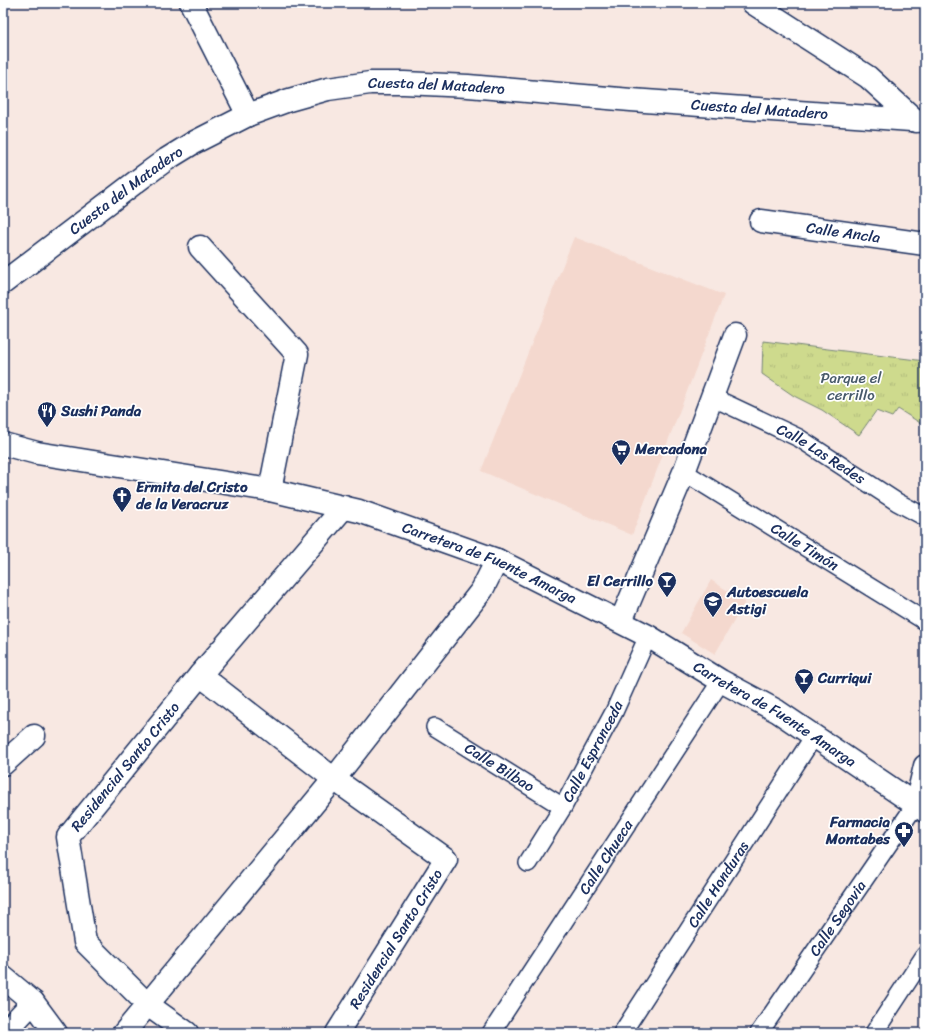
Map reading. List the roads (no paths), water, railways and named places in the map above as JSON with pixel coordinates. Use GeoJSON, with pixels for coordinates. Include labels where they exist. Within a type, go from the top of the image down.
{"type":"FeatureCollection","features":[{"type":"Feature","properties":{"kind":"street"},"geometry":{"type":"LineString","coordinates":[[191,3],[248,115]]}},
{"type":"Feature","properties":{"kind":"street"},"geometry":{"type":"LineString","coordinates":[[753,3],[868,77],[921,121]]}},
{"type":"Feature","properties":{"kind":"street","name":"Cuesta del Matadero"},"geometry":{"type":"LineString","coordinates":[[3,283],[168,159],[193,143],[248,115],[289,100],[328,89],[370,83],[468,86],[631,100],[921,121]]}},
{"type":"Feature","properties":{"kind":"street","name":"Calle Ancla"},"geometry":{"type":"LineString","coordinates":[[761,221],[925,244]]}},
{"type":"Feature","properties":{"kind":"street"},"geometry":{"type":"LineString","coordinates":[[200,247],[297,354],[270,490]]}},
{"type":"Feature","properties":{"kind":"street"},"geometry":{"type":"LineString","coordinates":[[621,621],[684,472],[735,335]]}},
{"type":"Feature","properties":{"kind":"street","name":"Carretera de Fuente Amarga"},"geometry":{"type":"LineString","coordinates":[[3,444],[37,453],[270,490],[344,507],[497,560],[621,621],[721,681],[777,711],[920,807]]}},
{"type":"Feature","properties":{"kind":"street","name":"Residencial Santo Cristo"},"geometry":{"type":"LineString","coordinates":[[187,1033],[148,1005],[85,942],[68,837],[200,675],[344,507]]}},
{"type":"Feature","properties":{"kind":"street"},"geometry":{"type":"LineString","coordinates":[[124,1033],[334,779],[482,590],[497,560]]}},
{"type":"Feature","properties":{"kind":"street","name":"Residencial Santo Cristo"},"geometry":{"type":"LineString","coordinates":[[200,675],[334,779],[446,859],[337,1033]]}},
{"type":"Feature","properties":{"kind":"street"},"geometry":{"type":"LineString","coordinates":[[3,764],[34,736]]}},
{"type":"Feature","properties":{"kind":"street"},"geometry":{"type":"LineString","coordinates":[[920,807],[925,766]]}},
{"type":"Feature","properties":{"kind":"street"},"geometry":{"type":"LineString","coordinates":[[3,977],[33,1002],[56,1033]]}},
{"type":"Feature","properties":{"kind":"street"},"geometry":{"type":"LineString","coordinates":[[4,1033],[33,1002]]}},
{"type":"Feature","properties":{"kind":"lane","name":"Calle Las Redes"},"geometry":{"type":"LineString","coordinates":[[712,397],[799,438],[897,502],[925,517]]}},
{"type":"Feature","properties":{"kind":"lane","name":"Calle Timón"},"geometry":{"type":"LineString","coordinates":[[684,472],[925,621]]}},
{"type":"Feature","properties":{"kind":"lane","name":"Calle Espronceda"},"geometry":{"type":"LineString","coordinates":[[528,863],[563,807],[614,712],[648,636]]}},
{"type":"Feature","properties":{"kind":"lane","name":"Calle Chueca"},"geometry":{"type":"LineString","coordinates":[[490,1033],[721,681]]}},
{"type":"Feature","properties":{"kind":"lane","name":"Calle Bilbao"},"geometry":{"type":"LineString","coordinates":[[435,727],[563,807]]}},
{"type":"Feature","properties":{"kind":"lane","name":"Calle Honduras"},"geometry":{"type":"LineString","coordinates":[[622,1033],[814,736]]}},
{"type":"Feature","properties":{"kind":"lane","name":"Calle Segovia"},"geometry":{"type":"LineString","coordinates":[[759,1033],[920,807]]}},
{"type":"Feature","properties":{"kind":"lane"},"geometry":{"type":"LineString","coordinates":[[874,1033],[925,954]]}},
{"type":"Feature","properties":{"kind":"place","name":"Sushi Panda"},"geometry":{"type":"Point","coordinates":[47,428]}},
{"type":"Feature","properties":{"kind":"place","name":"Mercadona"},"geometry":{"type":"Point","coordinates":[621,466]}},
{"type":"Feature","properties":{"kind":"place","name":"Ermita del Cristo de la Veracruz"},"geometry":{"type":"Point","coordinates":[122,513]}},
{"type":"Feature","properties":{"kind":"place","name":"El Cerrillo"},"geometry":{"type":"Point","coordinates":[667,598]}},
{"type":"Feature","properties":{"kind":"place","name":"Autoescuela Astigi"},"geometry":{"type":"Point","coordinates":[713,618]}},
{"type":"Feature","properties":{"kind":"place","name":"Curriqui"},"geometry":{"type":"Point","coordinates":[804,695]}},
{"type":"Feature","properties":{"kind":"place","name":"Farmacia Montabes"},"geometry":{"type":"Point","coordinates":[904,848]}},
{"type":"Feature","properties":{"kind":"park label","name":"Parque el cerrillo"},"geometry":{"type":"Point","coordinates":[851,386]}}]}
